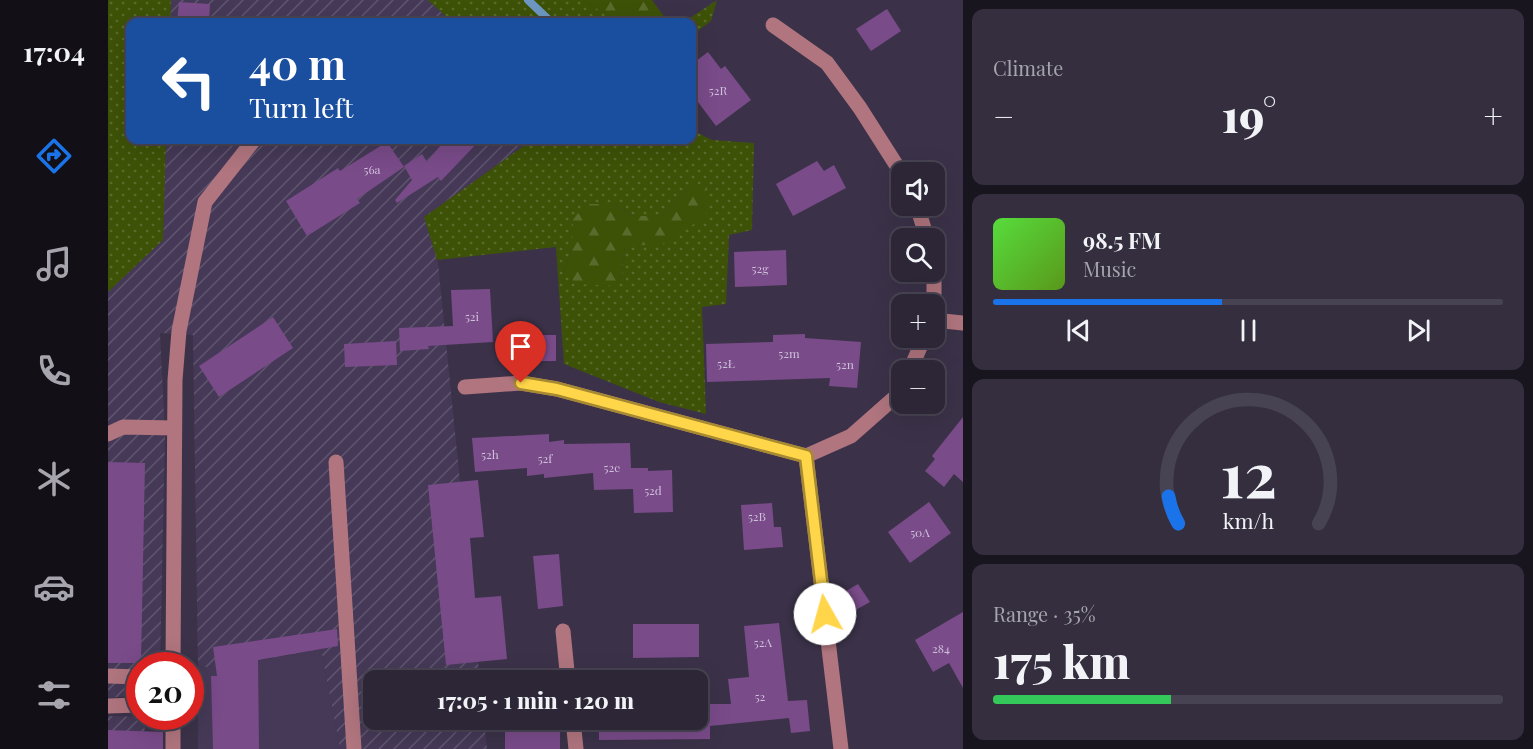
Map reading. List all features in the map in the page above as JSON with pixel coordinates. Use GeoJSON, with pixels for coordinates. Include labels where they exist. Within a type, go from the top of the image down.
{"type":"FeatureCollection","features":[{"type":"Feature","properties":{"kind":"lane"},"geometry":{"type":"LineString","coordinates":[[773,25],[827,63],[860,108],[894,162]]}},
{"type":"Feature","properties":{"kind":"lane"},"geometry":{"type":"LineString","coordinates":[[173,652],[174,428],[179,331],[205,201],[251,144]]}},
{"type":"Feature","properties":{"kind":"lane"},"geometry":{"type":"LineString","coordinates":[[945,321],[963,323]]}},
{"type":"Feature","properties":{"kind":"lane"},"geometry":{"type":"LineString","coordinates":[[465,387],[521,383],[557,389],[806,456],[851,436],[891,401]]}},
{"type":"Feature","properties":{"kind":"lane"},"geometry":{"type":"LineString","coordinates":[[108,434],[123,427],[174,428]]}},
{"type":"Feature","properties":{"kind":"lane"},"geometry":{"type":"LineString","coordinates":[[806,456],[841,749]]}},
{"type":"Feature","properties":{"kind":"lane"},"geometry":{"type":"LineString","coordinates":[[336,462],[354,749]]}},
{"type":"Feature","properties":{"kind":"lane"},"geometry":{"type":"LineString","coordinates":[[562,631],[567,670]]}},
{"type":"Feature","properties":{"kind":"lane"},"geometry":{"type":"LineString","coordinates":[[108,676],[126,677]]}},
{"type":"Feature","properties":{"kind":"lane"},"geometry":{"type":"LineString","coordinates":[[108,706],[126,705]]}},
{"type":"Feature","properties":{"kind":"lane"},"geometry":{"type":"LineString","coordinates":[[173,730],[173,749]]}},
{"type":"Feature","properties":{"kind":"lane"},"geometry":{"type":"LineString","coordinates":[[574,730],[576,749]]}},
{"type":"Feature","properties":{"kind":"shaded area"},"geometry":{"type":"Polygon","coordinates":[[[171,0],[428,0],[448,18],[170,18],[171,0]]]}},
{"type":"Feature","properties":{"kind":"shaded area"},"geometry":{"type":"Polygon","coordinates":[[[166,144],[526,144],[424,217],[438,263],[479,670],[363,670],[363,730],[485,730],[487,749],[340,749],[321,649],[204,667],[204,652],[198,652],[193,335],[160,333],[165,435],[160,652],[126,652],[126,696],[108,698],[108,292],[163,240],[166,144]]]}},
{"type":"Feature","properties":{"kind":"shaded area"},"geometry":{"type":"Polygon","coordinates":[[[321,649],[340,749],[198,749],[198,730],[204,730],[204,667],[321,649]]]}},
{"type":"Feature","properties":{"kind":"shaded area"},"geometry":{"type":"Polygon","coordinates":[[[108,716],[126,716],[126,730],[145,730],[144,749],[108,749],[108,716]]]}},
{"type":"Feature","properties":{"kind":"green space"},"geometry":{"type":"Polygon","coordinates":[[[108,0],[171,0],[170,18],[126,18],[126,144],[166,144],[163,240],[108,292],[108,0]]]}},
{"type":"Feature","properties":{"kind":"green space"},"geometry":{"type":"Polygon","coordinates":[[[428,0],[583,0],[613,18],[448,18],[428,0]]]}},
{"type":"Feature","properties":{"kind":"green space"},"geometry":{"type":"Polygon","coordinates":[[[582,0],[652,0],[665,18],[612,18],[582,0]]]}},
{"type":"Feature","properties":{"kind":"green space"},"geometry":{"type":"Polygon","coordinates":[[[717,0],[711,21],[696,32],[696,18],[690,18],[717,0]]]}},
{"type":"Feature","properties":{"kind":"green space"},"geometry":{"type":"Polygon","coordinates":[[[696,132],[712,140],[754,143],[752,230],[729,235],[726,304],[702,307],[706,414],[659,402],[564,364],[556,247],[437,260],[424,217],[526,144],[696,144],[696,132]],[[688,189],[662,216],[635,216],[612,204],[572,248],[563,274],[621,279],[625,245],[661,245],[688,189]]]}},
{"type":"Feature","properties":{"kind":"green space"},"geometry":{"type":"Polygon","coordinates":[[[706,184],[710,203],[705,217],[661,245],[625,245],[621,279],[615,286],[578,284],[563,274],[572,248],[573,220],[585,204],[612,204],[635,216],[662,216],[688,189],[706,184]]]}},
{"type":"Feature","properties":{"kind":"building"},"geometry":{"type":"Polygon","coordinates":[[[179,2],[210,4],[209,18],[177,18],[179,2]]]}},
{"type":"Feature","properties":{"kind":"building"},"geometry":{"type":"Polygon","coordinates":[[[887,9],[901,31],[871,51],[856,29],[887,9]]]}},
{"type":"Feature","properties":{"kind":"building"},"geometry":{"type":"Polygon","coordinates":[[[708,52],[721,69],[725,66],[751,100],[716,126],[696,99],[696,61],[708,52]]]}},
{"type":"Feature","properties":{"kind":"building"},"geometry":{"type":"Polygon","coordinates":[[[384,144],[388,144],[404,167],[357,199],[360,203],[307,236],[286,201],[338,168],[340,171],[384,144]]]}},
{"type":"Feature","properties":{"kind":"building"},"geometry":{"type":"Polygon","coordinates":[[[442,144],[476,144],[441,181],[438,177],[397,203],[395,200],[412,180],[404,166],[422,154],[427,162],[442,144]]]}},
{"type":"Feature","properties":{"kind":"building"},"geometry":{"type":"Polygon","coordinates":[[[817,161],[824,171],[834,165],[846,188],[793,216],[776,184],[817,161]]]}},
{"type":"Feature","properties":{"kind":"building"},"geometry":{"type":"Polygon","coordinates":[[[786,250],[787,285],[735,287],[734,252],[786,250]]]}},
{"type":"Feature","properties":{"kind":"building"},"geometry":{"type":"Polygon","coordinates":[[[490,289],[493,342],[428,346],[429,349],[400,351],[399,328],[453,326],[451,290],[490,289]]]}},
{"type":"Feature","properties":{"kind":"building"},"geometry":{"type":"Polygon","coordinates":[[[273,317],[293,348],[219,397],[199,366],[273,317]]]}},
{"type":"Feature","properties":{"kind":"building"},"geometry":{"type":"Polygon","coordinates":[[[805,334],[805,338],[861,342],[857,388],[829,386],[830,378],[707,382],[706,344],[773,342],[773,335],[805,334]]]}},
{"type":"Feature","properties":{"kind":"building"},"geometry":{"type":"Polygon","coordinates":[[[536,335],[556,335],[556,361],[536,361],[536,335]]]}},
{"type":"Feature","properties":{"kind":"building"},"geometry":{"type":"Polygon","coordinates":[[[396,341],[397,365],[345,367],[344,344],[396,341]]]}},
{"type":"Feature","properties":{"kind":"building"},"geometry":{"type":"Polygon","coordinates":[[[963,417],[963,482],[954,474],[944,487],[925,471],[935,459],[932,456],[963,417]]]}},
{"type":"Feature","properties":{"kind":"building"},"geometry":{"type":"Polygon","coordinates":[[[549,434],[549,442],[564,440],[564,444],[630,443],[631,468],[648,468],[648,471],[672,470],[673,512],[634,513],[633,489],[594,490],[593,473],[544,478],[544,474],[527,476],[527,468],[475,472],[472,438],[549,434]]]}},
{"type":"Feature","properties":{"kind":"building"},"geometry":{"type":"Polygon","coordinates":[[[108,462],[145,463],[141,652],[126,652],[126,663],[108,663],[108,462]]]}},
{"type":"Feature","properties":{"kind":"building"},"geometry":{"type":"Polygon","coordinates":[[[478,480],[484,537],[470,538],[475,598],[501,596],[507,659],[446,665],[428,485],[478,480]]]}},
{"type":"Feature","properties":{"kind":"building"},"geometry":{"type":"Polygon","coordinates":[[[929,502],[951,533],[910,563],[888,532],[929,502]]]}},
{"type":"Feature","properties":{"kind":"building"},"geometry":{"type":"Polygon","coordinates":[[[772,503],[774,527],[781,527],[783,547],[744,550],[741,505],[772,503]]]}},
{"type":"Feature","properties":{"kind":"building"},"geometry":{"type":"Polygon","coordinates":[[[559,554],[563,606],[538,609],[533,556],[559,554]]]}},
{"type":"Feature","properties":{"kind":"building"},"geometry":{"type":"Polygon","coordinates":[[[858,584],[870,602],[852,612],[841,594],[858,584]]]}},
{"type":"Feature","properties":{"kind":"building"},"geometry":{"type":"Polygon","coordinates":[[[963,612],[963,688],[949,663],[933,672],[915,640],[963,612]]]}},
{"type":"Feature","properties":{"kind":"building"},"geometry":{"type":"Polygon","coordinates":[[[779,623],[788,701],[807,700],[810,731],[791,733],[789,718],[710,726],[710,739],[599,740],[599,730],[708,730],[708,704],[731,704],[728,679],[749,677],[744,626],[779,623]]]}},
{"type":"Feature","properties":{"kind":"building"},"geometry":{"type":"Polygon","coordinates":[[[633,624],[699,624],[699,657],[633,658],[633,624]]]}},
{"type":"Feature","properties":{"kind":"building"},"geometry":{"type":"Polygon","coordinates":[[[337,629],[338,646],[258,660],[259,749],[213,749],[211,676],[217,676],[213,647],[337,629]]]}},
{"type":"Feature","properties":{"kind":"building"},"geometry":{"type":"Polygon","coordinates":[[[108,730],[163,732],[163,749],[108,749],[108,730]]]}},
{"type":"Feature","properties":{"kind":"building"},"geometry":{"type":"Polygon","coordinates":[[[505,730],[560,730],[560,749],[505,749],[505,730]]]}},
{"type":"Feature","properties":{"kind":"waterway"},"geometry":{"type":"LineString","coordinates":[[528,0],[547,18]]}},
{"type":"Feature","properties":{"kind":"route"},"geometry":{"type":"LineString","coordinates":[[521,383],[557,389],[806,456],[825,614]]}}]}
